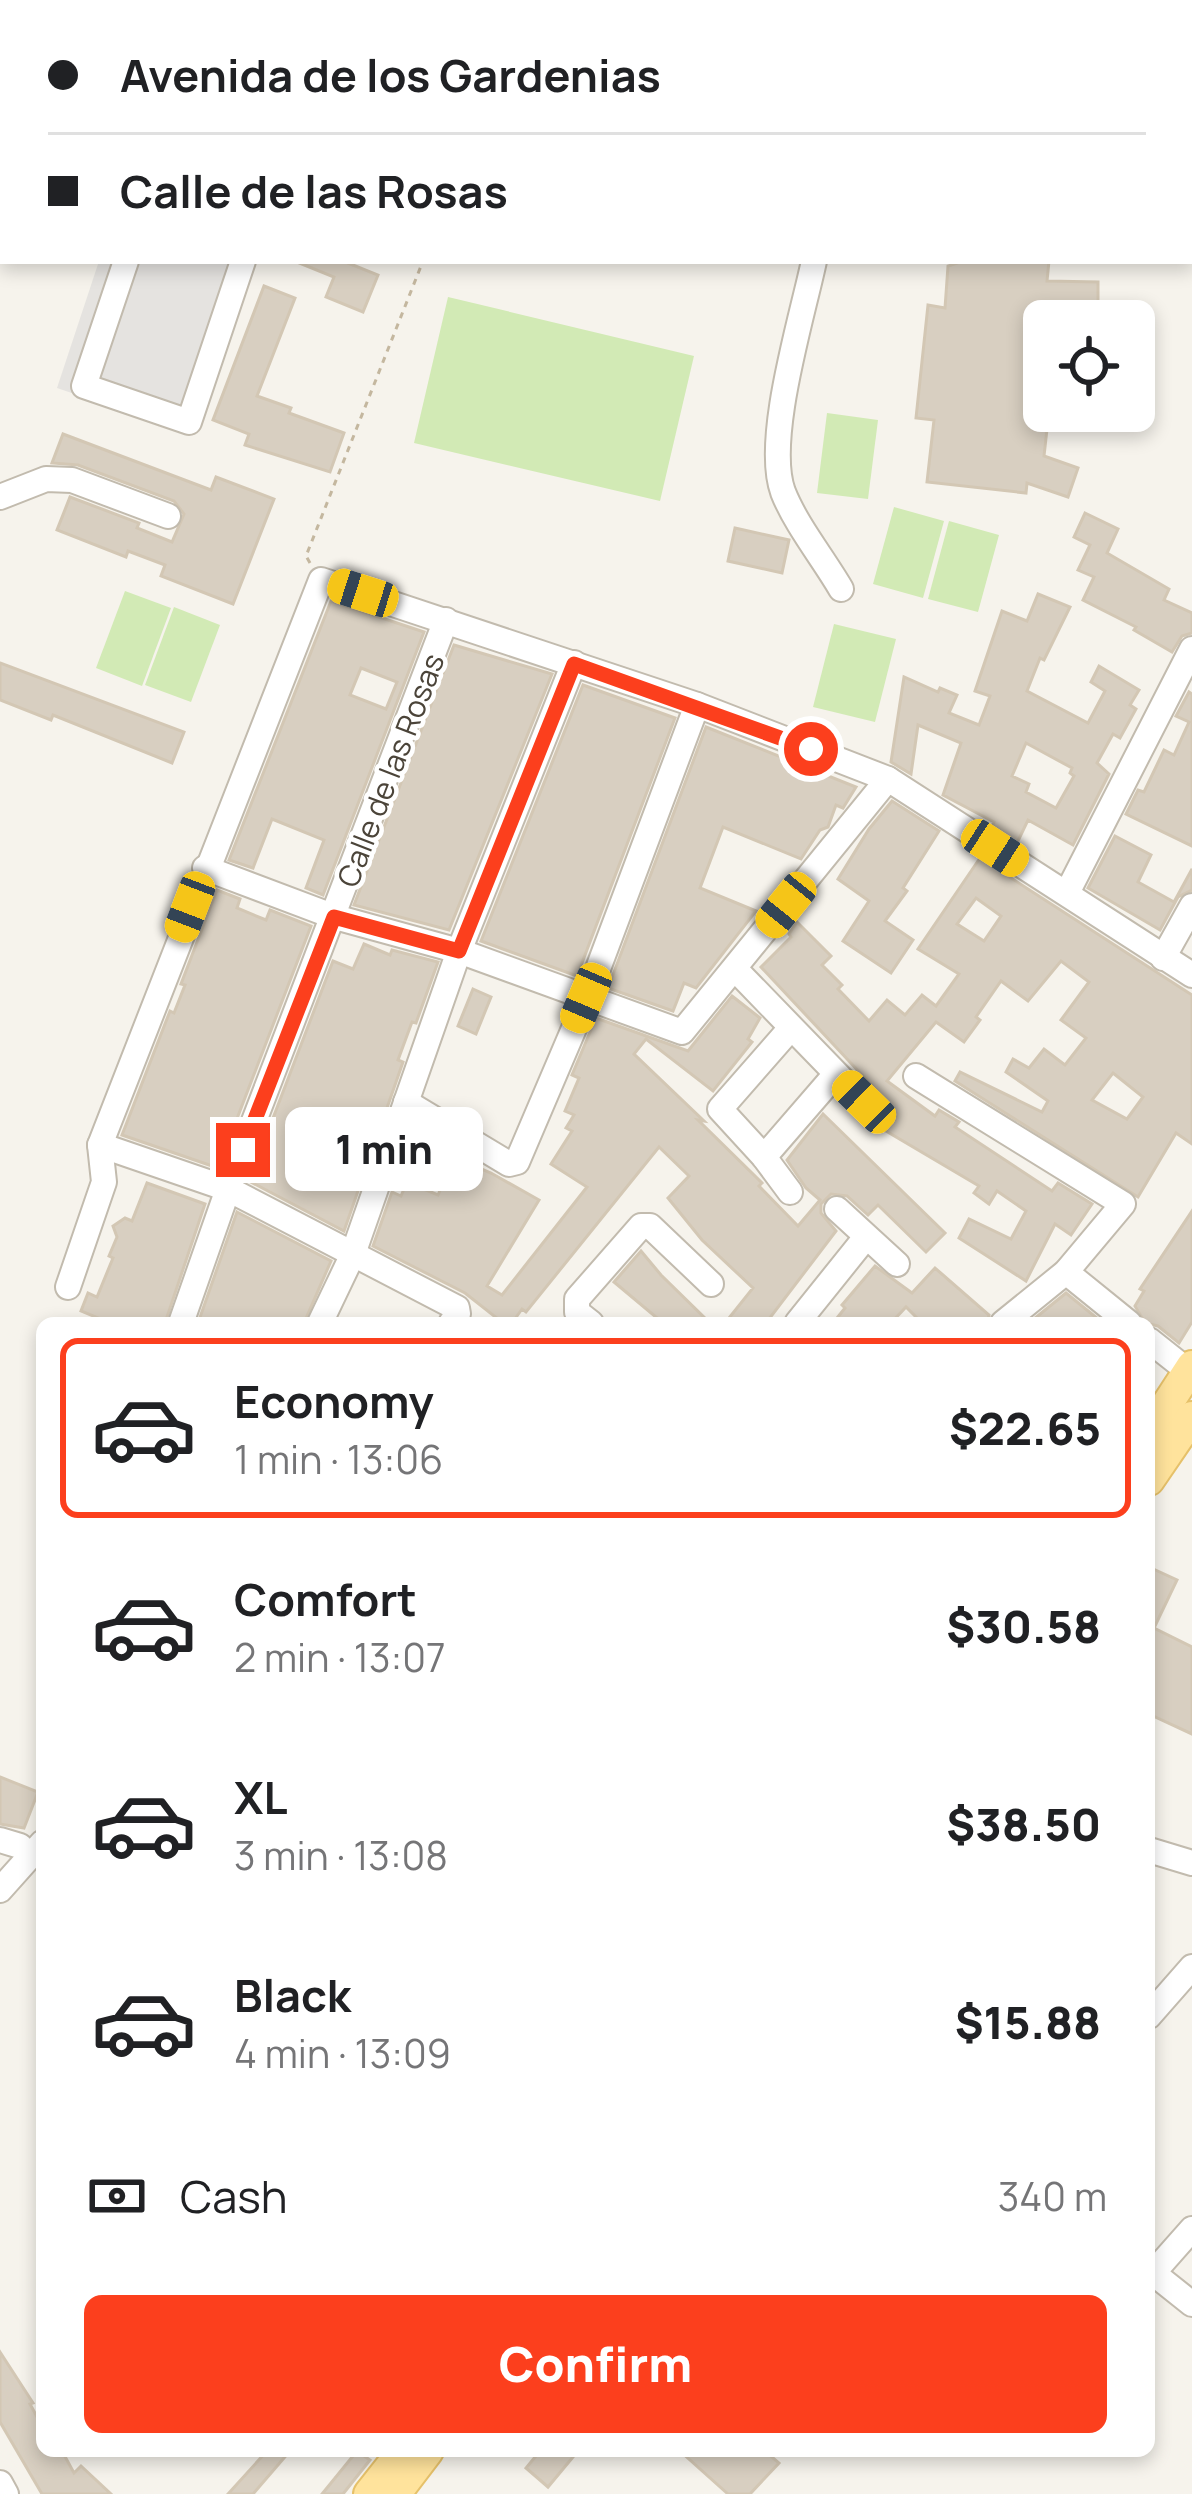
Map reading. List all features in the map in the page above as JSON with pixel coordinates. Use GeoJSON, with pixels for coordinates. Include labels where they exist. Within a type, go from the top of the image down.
{"type":"FeatureCollection","features":[{"type":"Feature","properties":{"kind":"main road"},"geometry":{"type":"LineString","coordinates":[[1155,1470],[1177,1435],[1190,1370]]}},
{"type":"Feature","properties":{"kind":"main road"},"geometry":{"type":"LineString","coordinates":[[369,2494],[408,2479]]}},
{"type":"Feature","properties":{"kind":"street"},"geometry":{"type":"LineString","coordinates":[[125,264],[84,386],[189,422],[243,264]]}},
{"type":"Feature","properties":{"kind":"street"},"geometry":{"type":"LineString","coordinates":[[813,264],[776,462],[784,494],[841,589]]}},
{"type":"Feature","properties":{"kind":"street"},"geometry":{"type":"LineString","coordinates":[[0,497],[46,479],[72,480],[169,516]]}},
{"type":"Feature","properties":{"kind":"street"},"geometry":{"type":"LineString","coordinates":[[68,1287],[104,1182],[100,1145],[321,580],[697,705],[888,778],[1163,958],[1190,969]]}},
{"type":"Feature","properties":{"kind":"street","name":"Calle de las Rosas"},"geometry":{"type":"LineString","coordinates":[[183,1317],[446,620]]}},
{"type":"Feature","properties":{"kind":"street"},"geometry":{"type":"LineString","coordinates":[[1067,893],[1192,649]]}},
{"type":"Feature","properties":{"kind":"street"},"geometry":{"type":"LineString","coordinates":[[323,1317],[353,1255],[459,951],[574,664]]}},
{"type":"Feature","properties":{"kind":"street"},"geometry":{"type":"LineString","coordinates":[[406,1102],[514,1165],[586,998],[697,705]]}},
{"type":"Feature","properties":{"kind":"street"},"geometry":{"type":"LineString","coordinates":[[206,868],[334,917],[459,951],[682,1032],[888,778]]}},
{"type":"Feature","properties":{"kind":"street"},"geometry":{"type":"LineString","coordinates":[[1163,958],[1192,906]]}},
{"type":"Feature","properties":{"kind":"street"},"geometry":{"type":"LineString","coordinates":[[735,969],[864,1102]]}},
{"type":"Feature","properties":{"kind":"street"},"geometry":{"type":"LineString","coordinates":[[790,1029],[720,1109],[790,1192]]}},
{"type":"Feature","properties":{"kind":"street"},"geometry":{"type":"LineString","coordinates":[[764,1156],[836,1075]]}},
{"type":"Feature","properties":{"kind":"street"},"geometry":{"type":"LineString","coordinates":[[916,1076],[1123,1204],[1066,1272],[1010,1317]]}},
{"type":"Feature","properties":{"kind":"street"},"geometry":{"type":"LineString","coordinates":[[100,1145],[228,1189],[353,1255],[455,1317]]}},
{"type":"Feature","properties":{"kind":"street"},"geometry":{"type":"LineString","coordinates":[[837,1209],[897,1264]]}},
{"type":"Feature","properties":{"kind":"street"},"geometry":{"type":"LineString","coordinates":[[583,1317],[577,1312],[577,1299],[641,1226],[650,1226],[711,1284]]}},
{"type":"Feature","properties":{"kind":"street"},"geometry":{"type":"LineString","coordinates":[[801,1317],[866,1237]]}},
{"type":"Feature","properties":{"kind":"street"},"geometry":{"type":"LineString","coordinates":[[1066,1272],[1122,1317]]}},
{"type":"Feature","properties":{"kind":"street"},"geometry":{"type":"LineString","coordinates":[[1155,1344],[1190,1370]]}},
{"type":"Feature","properties":{"kind":"street"},"geometry":{"type":"LineString","coordinates":[[0,1840],[36,1850],[0,1890]]}},
{"type":"Feature","properties":{"kind":"street"},"geometry":{"type":"LineString","coordinates":[[1155,1852],[1192,1863]]}},
{"type":"Feature","properties":{"kind":"street"},"geometry":{"type":"LineString","coordinates":[[1155,2009],[1192,1967]]}},
{"type":"Feature","properties":{"kind":"street"},"geometry":{"type":"LineString","coordinates":[[1155,2271],[1192,2229]]}},
{"type":"Feature","properties":{"kind":"street"},"geometry":{"type":"LineString","coordinates":[[1155,2275],[1192,2304]]}},
{"type":"Feature","properties":{"kind":"street"},"geometry":{"type":"LineString","coordinates":[[0,2483],[6,2494]]}},
{"type":"Feature","properties":{"kind":"path"},"geometry":{"type":"LineString","coordinates":[[321,580],[306,556],[422,264]]}},
{"type":"Feature","properties":{"kind":"green space"},"geometry":{"type":"Polygon","coordinates":[[[448,297],[694,356],[660,501],[414,443],[448,297]]]}},
{"type":"Feature","properties":{"kind":"green space"},"geometry":{"type":"Polygon","coordinates":[[[827,413],[878,420],[868,499],[817,493],[827,413]]]}},
{"type":"Feature","properties":{"kind":"green space"},"geometry":{"type":"Polygon","coordinates":[[[894,507],[944,521],[923,598],[873,584],[894,507]]]}},
{"type":"Feature","properties":{"kind":"green space"},"geometry":{"type":"Polygon","coordinates":[[[949,521],[999,535],[978,612],[928,599],[949,521]]]}},
{"type":"Feature","properties":{"kind":"green space"},"geometry":{"type":"Polygon","coordinates":[[[125,591],[171,608],[142,686],[96,668],[125,591]]]}},
{"type":"Feature","properties":{"kind":"green space"},"geometry":{"type":"Polygon","coordinates":[[[174,607],[220,625],[191,702],[145,685],[174,607]]]}},
{"type":"Feature","properties":{"kind":"green space"},"geometry":{"type":"Polygon","coordinates":[[[834,624],[896,639],[875,722],[813,707],[834,624]]]}},
{"type":"Feature","properties":{"kind":"shaded area"},"geometry":{"type":"Polygon","coordinates":[[[98,264],[256,264],[195,435],[57,388],[98,264]]]}},
{"type":"Feature","properties":{"kind":"building"},"geometry":{"type":"Polygon","coordinates":[[[302,264],[350,264],[378,275],[363,312],[326,297],[334,277],[302,264]]]}},
{"type":"Feature","properties":{"kind":"building"},"geometry":{"type":"Polygon","coordinates":[[[954,264],[1049,264],[1047,281],[1098,282],[1098,300],[1023,300],[1023,432],[1047,432],[1044,456],[1078,468],[1068,497],[1027,483],[1026,493],[927,482],[934,420],[916,418],[928,305],[945,308],[948,266],[954,264]]]}},
{"type":"Feature","properties":{"kind":"building"},"geometry":{"type":"Polygon","coordinates":[[[264,286],[295,298],[257,396],[344,433],[330,472],[245,445],[249,434],[213,420],[264,286]]]}},
{"type":"Feature","properties":{"kind":"building"},"geometry":{"type":"Polygon","coordinates":[[[63,434],[211,490],[216,477],[274,499],[233,604],[161,576],[165,565],[128,551],[126,557],[57,530],[70,497],[139,523],[137,528],[172,542],[184,514],[174,501],[78,465],[52,463],[63,434]]]}},
{"type":"Feature","properties":{"kind":"building"},"geometry":{"type":"Polygon","coordinates":[[[1085,513],[1118,529],[1107,553],[1169,589],[1164,600],[1192,613],[1192,633],[1182,636],[1172,652],[1083,600],[1094,577],[1078,570],[1090,545],[1074,537],[1085,513]]]}},
{"type":"Feature","properties":{"kind":"building"},"geometry":{"type":"Polygon","coordinates":[[[735,528],[789,540],[782,573],[728,561],[735,528]]]}},
{"type":"Feature","properties":{"kind":"building"},"geometry":{"type":"Polygon","coordinates":[[[1038,594],[1070,607],[1027,691],[1088,723],[1105,691],[1091,682],[1099,666],[1139,690],[1130,705],[1136,709],[1120,738],[1113,734],[1097,763],[1109,774],[1073,845],[1028,820],[1017,843],[992,827],[994,822],[943,795],[961,743],[918,725],[911,774],[891,762],[904,677],[957,695],[949,713],[979,725],[990,696],[975,691],[1002,611],[1027,621],[1038,594]],[[1026,743],[1012,776],[1029,784],[1026,792],[1056,808],[1074,776],[1072,768],[1026,743]]]}},
{"type":"Feature","properties":{"kind":"building"},"geometry":{"type":"Polygon","coordinates":[[[331,601],[424,632],[323,895],[306,888],[324,840],[272,819],[253,868],[229,860],[331,601]],[[361,668],[350,695],[386,709],[397,682],[361,668]]]}},
{"type":"Feature","properties":{"kind":"building"},"geometry":{"type":"Polygon","coordinates":[[[454,645],[552,674],[449,930],[354,905],[454,645]]]}},
{"type":"Feature","properties":{"kind":"building"},"geometry":{"type":"Polygon","coordinates":[[[0,663],[184,732],[172,763],[53,715],[51,720],[0,700],[0,663]]]}},
{"type":"Feature","properties":{"kind":"building"},"geometry":{"type":"Polygon","coordinates":[[[583,685],[675,718],[577,976],[481,941],[583,685]]]}},
{"type":"Feature","properties":{"kind":"building"},"geometry":{"type":"Polygon","coordinates":[[[1189,692],[1192,846],[1126,814],[1138,790],[1144,792],[1164,750],[1174,755],[1189,722],[1176,716],[1189,692]]]}},
{"type":"Feature","properties":{"kind":"building"},"geometry":{"type":"Polygon","coordinates":[[[706,727],[856,787],[843,808],[836,805],[828,827],[820,830],[801,859],[723,827],[700,888],[756,911],[696,988],[684,983],[673,1011],[608,988],[706,727]]]}},
{"type":"Feature","properties":{"kind":"building"},"geometry":{"type":"Polygon","coordinates":[[[892,801],[939,831],[885,921],[913,940],[891,973],[843,941],[869,901],[838,879],[892,801]]]}},
{"type":"Feature","properties":{"kind":"building"},"geometry":{"type":"Polygon","coordinates":[[[1115,836],[1151,855],[1138,882],[1174,902],[1192,869],[1192,890],[1178,897],[1160,930],[1088,888],[1115,836]]]}},
{"type":"Feature","properties":{"kind":"building"},"geometry":{"type":"Polygon","coordinates":[[[980,858],[1192,995],[1192,1144],[1176,1133],[1138,1197],[955,1081],[960,1072],[1042,1112],[1048,1101],[1006,1072],[1013,1059],[1029,1068],[1044,1049],[1065,1065],[1086,1038],[1061,1020],[1089,982],[1061,961],[1028,1001],[1001,981],[964,1042],[936,1022],[887,1081],[935,1116],[939,1110],[959,1122],[955,1127],[1052,1191],[1058,1183],[1092,1204],[1071,1235],[1055,1224],[1026,1281],[959,1238],[969,1219],[1011,1239],[1026,1211],[997,1191],[989,1204],[974,1193],[979,1186],[864,1118],[875,1115],[879,1108],[877,1091],[761,967],[791,937],[797,922],[831,956],[822,965],[869,1021],[887,1000],[905,1015],[922,995],[936,1006],[959,974],[918,949],[980,858]],[[976,898],[957,924],[984,941],[1001,916],[976,898]],[[1113,1073],[1092,1100],[1127,1119],[1143,1097],[1113,1073]]]}},
{"type":"Feature","properties":{"kind":"building"},"geometry":{"type":"Polygon","coordinates":[[[217,890],[240,899],[237,908],[266,920],[270,910],[311,926],[218,1168],[122,1135],[170,1011],[174,1013],[185,985],[181,984],[217,890]]]}},
{"type":"Feature","properties":{"kind":"building"},"geometry":{"type":"Polygon","coordinates":[[[364,944],[390,955],[392,950],[438,962],[398,1060],[403,1062],[344,1231],[249,1181],[333,961],[353,969],[364,944]],[[317,1145],[307,1173],[339,1186],[350,1158],[317,1145]]]}},
{"type":"Feature","properties":{"kind":"building"},"geometry":{"type":"Polygon","coordinates":[[[473,989],[491,997],[476,1034],[458,1026],[473,989]]]}},
{"type":"Feature","properties":{"kind":"building"},"geometry":{"type":"Polygon","coordinates":[[[732,996],[760,1018],[748,1039],[752,1042],[713,1091],[646,1039],[634,1054],[704,1121],[698,1120],[798,1226],[820,1200],[787,1160],[823,1114],[945,1233],[926,1252],[878,1205],[868,1215],[847,1196],[831,1194],[821,1204],[821,1213],[836,1231],[771,1317],[730,1317],[753,1288],[702,1240],[668,1198],[689,1176],[659,1147],[526,1312],[522,1309],[516,1317],[495,1317],[465,1293],[373,1246],[392,1192],[401,1196],[407,1182],[438,1195],[454,1157],[539,1200],[487,1286],[502,1295],[587,1187],[551,1164],[572,1131],[566,1128],[574,1115],[565,1111],[579,1078],[572,1075],[596,1018],[688,1051],[732,996]]]}},
{"type":"Feature","properties":{"kind":"building"},"geometry":{"type":"Polygon","coordinates":[[[147,1183],[205,1204],[167,1317],[96,1317],[81,1311],[88,1293],[97,1297],[113,1258],[109,1256],[117,1237],[113,1226],[125,1218],[132,1221],[147,1183]]]}},
{"type":"Feature","properties":{"kind":"building"},"geometry":{"type":"Polygon","coordinates":[[[1192,1211],[1192,1322],[1179,1343],[1155,1325],[1155,1317],[1141,1317],[1135,1306],[1144,1291],[1140,1289],[1192,1211]]]}},
{"type":"Feature","properties":{"kind":"building"},"geometry":{"type":"Polygon","coordinates":[[[237,1212],[331,1261],[307,1317],[200,1317],[237,1212]]]}},
{"type":"Feature","properties":{"kind":"building"},"geometry":{"type":"Polygon","coordinates":[[[641,1251],[704,1317],[656,1317],[614,1282],[641,1251]]]}},
{"type":"Feature","properties":{"kind":"building"},"geometry":{"type":"Polygon","coordinates":[[[875,1266],[912,1293],[935,1268],[989,1315],[916,1317],[906,1307],[897,1317],[838,1317],[845,1308],[842,1305],[875,1266]]]}},
{"type":"Feature","properties":{"kind":"building"},"geometry":{"type":"Polygon","coordinates":[[[1066,1293],[1096,1317],[1036,1317],[1066,1293]]]}},
{"type":"Feature","properties":{"kind":"building"},"geometry":{"type":"Polygon","coordinates":[[[1155,1570],[1177,1580],[1155,1626],[1155,1570]]]}},
{"type":"Feature","properties":{"kind":"building"},"geometry":{"type":"Polygon","coordinates":[[[1155,1628],[1192,1647],[1192,1734],[1155,1717],[1155,1628]]]}},
{"type":"Feature","properties":{"kind":"building"},"geometry":{"type":"Polygon","coordinates":[[[0,1777],[36,1791],[24,1828],[0,1824],[0,1777]]]}},
{"type":"Feature","properties":{"kind":"building"},"geometry":{"type":"Polygon","coordinates":[[[0,2352],[33,2403],[36,2457],[65,2457],[74,2473],[81,2466],[111,2494],[42,2494],[0,2422],[0,2352]]]}},
{"type":"Feature","properties":{"kind":"building"},"geometry":{"type":"Polygon","coordinates":[[[262,2457],[285,2457],[253,2494],[228,2494],[262,2457]]]}},
{"type":"Feature","properties":{"kind":"building"},"geometry":{"type":"Polygon","coordinates":[[[352,2457],[370,2460],[343,2494],[322,2494],[352,2457]]]}},
{"type":"Feature","properties":{"kind":"building"},"geometry":{"type":"Polygon","coordinates":[[[535,2457],[573,2457],[548,2487],[526,2468],[535,2457]]]}},
{"type":"Feature","properties":{"kind":"building"},"geometry":{"type":"Polygon","coordinates":[[[687,2457],[772,2457],[779,2463],[750,2494],[728,2494],[687,2457]]]}},
{"type":"Feature","properties":{"kind":"route"},"geometry":{"type":"LineString","coordinates":[[243,1150],[334,917],[459,951],[574,664],[811,749]]}}]}
